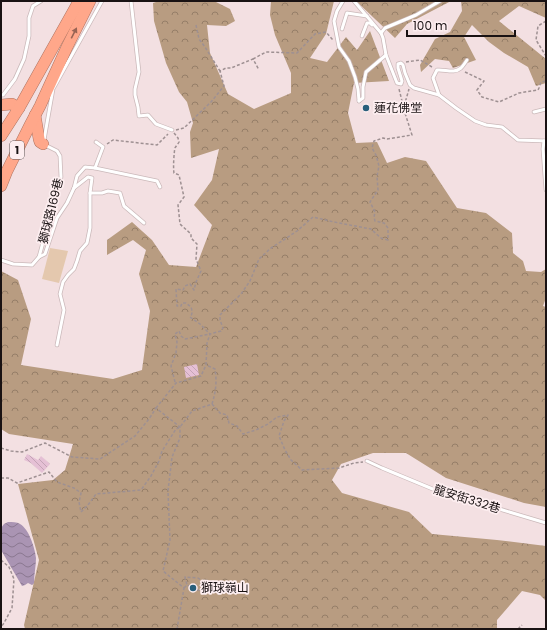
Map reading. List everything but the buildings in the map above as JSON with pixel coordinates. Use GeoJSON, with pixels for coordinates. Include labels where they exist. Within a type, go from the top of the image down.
{"type":"FeatureCollection","features":[{"type":"Feature","properties":{"kind":"highway"},"geometry":{"type":"LineString","coordinates":[[17,112],[79,1]]}},
{"type":"Feature","properties":{"kind":"highway"},"geometry":{"type":"LineString","coordinates":[[43,144],[39,139],[35,115],[90,1]]}},
{"type":"Feature","properties":{"kind":"highway"},"geometry":{"type":"LineString","coordinates":[[3,101],[12,104],[17,112],[35,115]]}},
{"type":"Feature","properties":{"kind":"highway","name":"1"},"geometry":{"type":"LineString","coordinates":[[1,136],[17,112]]}},
{"type":"Feature","properties":{"kind":"highway","name":"1"},"geometry":{"type":"LineString","coordinates":[[1,186],[7,170],[35,115]]}},
{"type":"Feature","properties":{"kind":"lane"},"geometry":{"type":"LineString","coordinates":[[3,101],[3,95],[15,79],[24,58],[29,36],[29,18],[33,6],[41,1]]}},
{"type":"Feature","properties":{"kind":"lane"},"geometry":{"type":"LineString","coordinates":[[43,144],[53,89],[102,1]]}},
{"type":"Feature","properties":{"kind":"lane"},"geometry":{"type":"LineString","coordinates":[[131,1],[139,72],[135,89],[139,116],[148,115],[156,124],[172,130]]}},
{"type":"Feature","properties":{"kind":"lane"},"geometry":{"type":"LineString","coordinates":[[343,1],[337,11],[334,21],[339,47],[349,61],[355,77],[359,101],[363,98],[363,87],[366,72],[386,55]]}},
{"type":"Feature","properties":{"kind":"lane"},"geometry":{"type":"LineString","coordinates":[[354,1],[384,38],[386,55],[398,83],[401,84],[402,81],[398,68],[398,64],[401,63],[410,85],[414,88],[439,95],[475,121],[486,125],[502,127],[518,140],[545,141],[543,149],[546,190]]}},
{"type":"Feature","properties":{"kind":"lane"},"geometry":{"type":"LineString","coordinates":[[381,33],[385,28],[416,15],[440,1]]}},
{"type":"Feature","properties":{"kind":"lane"},"geometry":{"type":"LineString","coordinates":[[342,29],[348,13],[367,16]]}},
{"type":"Feature","properties":{"kind":"lane"},"geometry":{"type":"LineString","coordinates":[[362,36],[367,23],[370,23],[381,33]]}},
{"type":"Feature","properties":{"kind":"lane"},"geometry":{"type":"LineString","coordinates":[[439,95],[433,78],[438,70],[442,69],[454,71],[460,69],[467,60]]}},
{"type":"Feature","properties":{"kind":"lane"},"geometry":{"type":"LineString","coordinates":[[534,112],[546,109]]}},
{"type":"Feature","properties":{"kind":"lane"},"geometry":{"type":"LineString","coordinates":[[95,168],[102,147],[96,142]]}},
{"type":"Feature","properties":{"kind":"lane","name":"獅球路169巷"},"geometry":{"type":"LineString","coordinates":[[1,260],[14,264],[32,265],[39,257],[61,177],[60,156],[57,151],[43,144]]}},
{"type":"Feature","properties":{"kind":"lane"},"geometry":{"type":"LineString","coordinates":[[39,257],[46,254],[57,218],[67,203],[74,188],[77,176],[85,167],[157,181],[160,187]]}},
{"type":"Feature","properties":{"kind":"lane"},"geometry":{"type":"LineString","coordinates":[[57,345],[64,310],[60,294],[63,282],[74,268],[80,251],[87,243],[90,228],[90,192],[92,178],[88,177],[74,188]]}},
{"type":"Feature","properties":{"kind":"lane"},"geometry":{"type":"LineString","coordinates":[[90,192],[102,194],[108,191],[120,193],[124,206],[144,223]]}},
{"type":"Feature","properties":{"kind":"lane","name":"龍安街332巷"},"geometry":{"type":"LineString","coordinates":[[367,461],[452,498],[546,522]]}},
{"type":"Feature","properties":{"kind":"path"},"geometry":{"type":"LineString","coordinates":[[546,21],[538,26],[536,40],[546,56]]}},
{"type":"Feature","properties":{"kind":"path"},"geometry":{"type":"LineString","coordinates":[[102,147],[113,140],[156,145],[172,130],[184,128],[211,102],[224,86],[220,71],[199,39],[196,25]]}},
{"type":"Feature","properties":{"kind":"path"},"geometry":{"type":"LineString","coordinates":[[220,71],[253,60],[266,52],[297,53],[315,34],[326,32],[339,47]]}},
{"type":"Feature","properties":{"kind":"path"},"geometry":{"type":"LineString","coordinates":[[253,60],[259,70]]}},
{"type":"Feature","properties":{"kind":"path"},"geometry":{"type":"LineString","coordinates":[[401,63],[420,60],[438,70]]}},
{"type":"Feature","properties":{"kind":"path"},"geometry":{"type":"LineString","coordinates":[[460,69],[484,81],[477,90],[482,98],[499,102],[519,93],[538,90],[541,82],[546,81]]}},
{"type":"Feature","properties":{"kind":"path"},"geometry":{"type":"LineString","coordinates":[[176,383],[171,366],[176,353],[177,342],[175,334],[179,331],[181,336],[186,339],[221,331],[223,328],[220,315],[241,294],[250,281],[259,258],[285,238],[297,231],[313,217],[371,229],[381,238],[388,240],[388,228],[384,223],[375,221],[375,212],[370,202],[378,190],[377,176],[379,166],[372,148],[374,141],[383,138],[387,139],[412,135],[404,113],[398,83]]}},
{"type":"Feature","properties":{"kind":"path"},"geometry":{"type":"LineString","coordinates":[[404,113],[410,85]]}},
{"type":"Feature","properties":{"kind":"path"},"geometry":{"type":"LineString","coordinates":[[172,130],[179,142],[175,149],[173,166],[174,173],[179,175],[184,197],[178,205],[180,224],[191,234],[191,238],[197,244],[196,259],[201,271],[194,290],[190,284],[185,286],[183,290],[176,289],[177,306],[181,306],[182,303],[186,303],[191,306],[192,312],[190,317],[210,334]]}},
{"type":"Feature","properties":{"kind":"path"},"geometry":{"type":"LineString","coordinates":[[1,448],[22,452],[45,443],[72,457],[100,459],[134,436],[176,383],[201,376],[206,365],[207,343],[210,334]]}},
{"type":"Feature","properties":{"kind":"path"},"geometry":{"type":"LineString","coordinates":[[206,365],[215,369],[217,381],[212,404]]}},
{"type":"Feature","properties":{"kind":"path"},"geometry":{"type":"LineString","coordinates":[[1,478],[8,478],[16,483],[50,472],[56,482],[74,488],[81,493],[79,502],[81,512],[96,494],[141,490],[151,476],[159,461],[162,451],[176,429],[180,427],[192,411],[212,404]]}},
{"type":"Feature","properties":{"kind":"path"},"geometry":{"type":"LineString","coordinates":[[212,404],[220,413],[227,415],[229,423],[237,426],[243,434],[256,430],[268,424],[277,417],[288,415],[284,421],[279,436],[291,460],[302,470],[339,468],[354,463],[367,461]]}},
{"type":"Feature","properties":{"kind":"path"},"geometry":{"type":"LineString","coordinates":[[156,408],[180,427]]}},
{"type":"Feature","properties":{"kind":"path"},"geometry":{"type":"LineString","coordinates":[[180,427],[180,438],[172,457],[168,490],[170,540],[163,571],[184,588]]}},
{"type":"Feature","properties":{"kind":"path"},"geometry":{"type":"LineString","coordinates":[[1,560],[9,568],[14,579],[12,608],[1,627]]}},
{"type":"Feature","properties":{"kind":"path"},"geometry":{"type":"LineString","coordinates":[[185,577],[198,578],[208,585],[203,592],[187,585],[185,577]]}},
{"type":"Feature","properties":{"kind":"path"},"geometry":{"type":"LineString","coordinates":[[177,629],[184,588],[187,585]]}},
{"type":"Feature","properties":{"kind":"path"},"geometry":{"type":"LineString","coordinates":[[518,629],[522,625]]}},
{"type":"Feature","properties":{"kind":"shaded area"},"geometry":{"type":"Polygon","coordinates":[[[50,248],[68,251],[59,283],[42,279],[50,248]]]}},
{"type":"Feature","properties":{"kind":"green space"},"geometry":{"type":"Polygon","coordinates":[[[159,1],[214,1],[230,9],[235,21],[226,26],[207,25],[210,53],[228,94],[254,109],[291,93],[291,73],[275,35],[270,15],[271,1],[334,1],[326,34],[310,58],[327,62],[346,37],[357,50],[370,31],[389,81],[354,83],[348,113],[356,143],[377,142],[387,163],[405,157],[426,161],[457,208],[486,213],[512,233],[513,253],[523,261],[526,271],[541,272],[546,269],[546,298],[543,306],[546,307],[546,507],[524,503],[446,478],[406,453],[373,453],[341,464],[332,480],[342,493],[409,512],[432,534],[546,546],[546,601],[540,595],[522,591],[497,620],[497,629],[25,629],[24,625],[39,560],[18,484],[53,480],[65,470],[73,444],[9,434],[1,429],[1,271],[18,280],[31,319],[21,365],[113,379],[142,370],[150,311],[139,274],[146,250],[133,240],[107,255],[107,240],[132,222],[152,240],[169,265],[196,267],[212,225],[194,205],[212,180],[219,149],[191,158],[190,132],[193,123],[187,102],[179,92],[166,63],[154,21],[153,3],[159,1]]]}},
{"type":"Feature","properties":{"kind":"green space"},"geometry":{"type":"Polygon","coordinates":[[[356,1],[451,1],[407,24],[395,38],[356,1]]]}},
{"type":"Feature","properties":{"kind":"green space"},"geometry":{"type":"Polygon","coordinates":[[[461,1],[546,1],[546,18],[519,6],[499,21],[546,59],[546,83],[536,86],[528,67],[489,42],[472,25],[464,37],[476,60],[453,68],[449,61],[435,59],[421,72],[420,65],[435,39],[450,32],[462,11],[461,1]]]}},
{"type":"Feature","properties":{"kind":"water"},"geometry":{"type":"Polygon","coordinates":[[[8,522],[16,522],[23,526],[31,539],[36,558],[34,583],[32,585],[28,583],[22,586],[1,550],[1,528],[8,522]]]}},
{"type":"Feature","properties":{"kind":"place","name":"蓮花佛堂"},"geometry":{"type":"Point","coordinates":[366,108]}},
{"type":"Feature","properties":{"kind":"place","name":"獅球嶺山"},"geometry":{"type":"Point","coordinates":[193,588]}}]}
